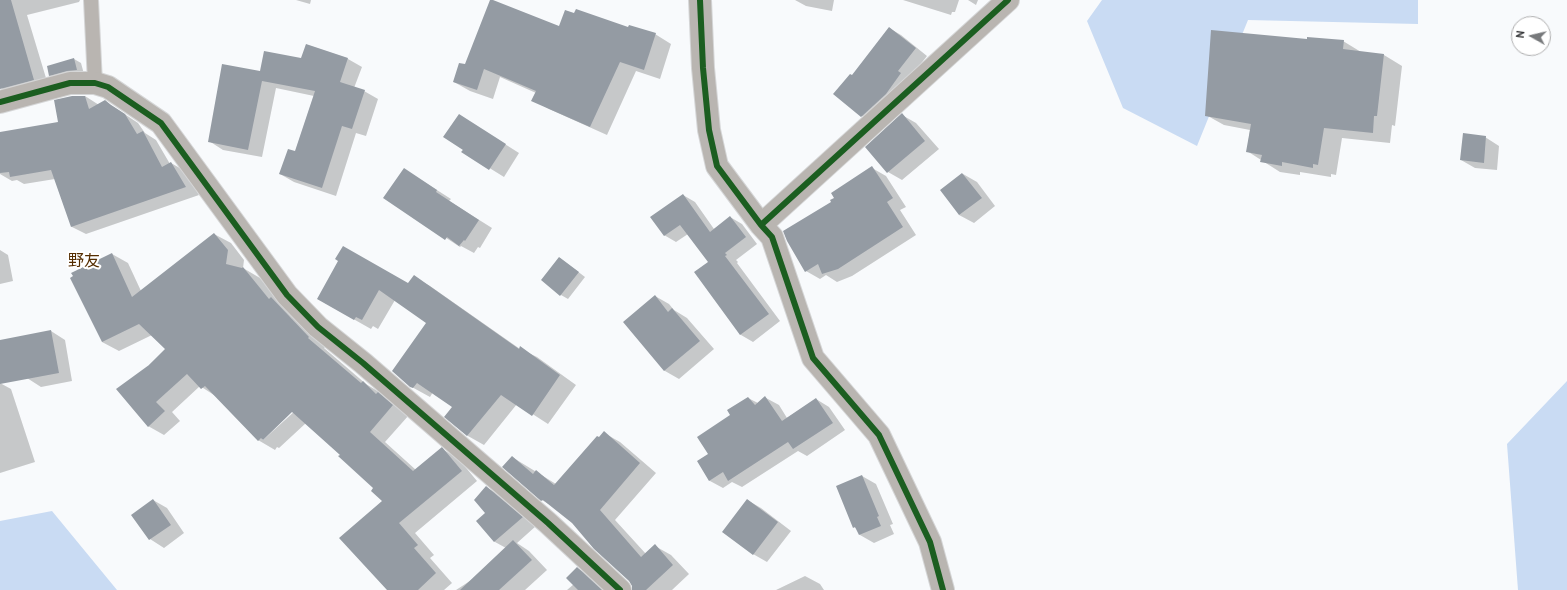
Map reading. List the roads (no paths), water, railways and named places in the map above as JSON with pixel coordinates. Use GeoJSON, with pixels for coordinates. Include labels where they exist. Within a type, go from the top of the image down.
{"type":"FeatureCollection","features":[{"type":"Feature","properties":{"kind":"street"},"geometry":{"type":"LineString","coordinates":[[700,0],[702,68],[709,130],[717,166],[761,225],[772,237],[813,358],[879,435],[930,542],[943,590]]}},
{"type":"Feature","properties":{"kind":"street"},"geometry":{"type":"LineString","coordinates":[[761,225],[1008,0]]}},
{"type":"Feature","properties":{"kind":"street"},"geometry":{"type":"LineString","coordinates":[[0,102],[70,84],[95,83],[108,87],[161,123],[287,295],[318,326],[548,523],[620,590]]}},
{"type":"Feature","properties":{"kind":"lane"},"geometry":{"type":"LineString","coordinates":[[91,0],[95,83]]}},
{"type":"Feature","properties":{"kind":"district","name":"野友"},"geometry":{"type":"Point","coordinates":[84,261]}}]}
